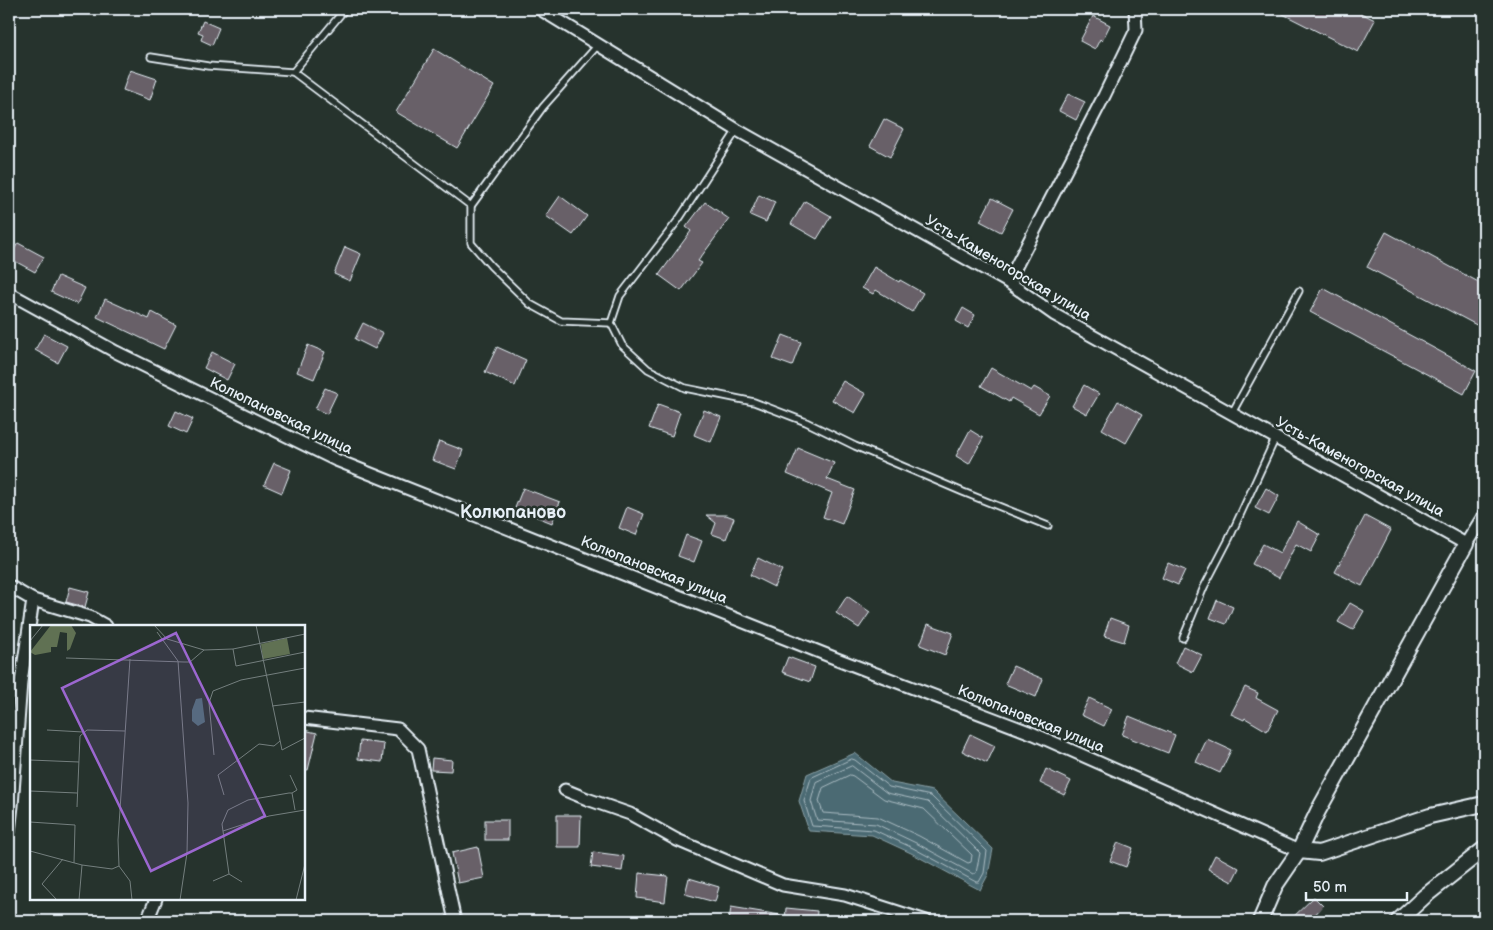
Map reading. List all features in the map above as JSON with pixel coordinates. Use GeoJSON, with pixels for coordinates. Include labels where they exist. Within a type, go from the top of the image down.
{"type":"FeatureCollection","features":[{"type":"Feature","properties":{"kind":"street","name":"Усть-Каменогорская улица"},"geometry":{"type":"LineString","coordinates":[[540,9],[737,130],[1008,282],[1055,315],[1466,544]]}},
{"type":"Feature","properties":{"kind":"street"},"geometry":{"type":"LineString","coordinates":[[1008,282],[1136,30],[1134,9]]}},
{"type":"Feature","properties":{"kind":"street","name":"Колюпановская улица"},"geometry":{"type":"LineString","coordinates":[[9,293],[116,352],[336,460],[837,659],[1034,734],[1299,851]]}},
{"type":"Feature","properties":{"kind":"street"},"geometry":{"type":"LineString","coordinates":[[1260,921],[1275,886],[1299,851],[1318,811],[1466,544],[1484,515]]}},
{"type":"Feature","properties":{"kind":"street"},"geometry":{"type":"LineString","coordinates":[[9,586],[33,600],[90,617],[104,625]]}},
{"type":"Feature","properties":{"kind":"street"},"geometry":{"type":"LineString","coordinates":[[9,832],[21,682],[33,600]]}},
{"type":"Feature","properties":{"kind":"street"},"geometry":{"type":"LineString","coordinates":[[305,718],[398,729],[418,749],[455,921]]}},
{"type":"Feature","properties":{"kind":"street"},"geometry":{"type":"LineString","coordinates":[[565,790],[630,814],[677,840],[783,885],[845,895],[926,921]]}},
{"type":"Feature","properties":{"kind":"street"},"geometry":{"type":"LineString","coordinates":[[1299,851],[1319,853],[1430,816],[1484,805]]}},
{"type":"Feature","properties":{"kind":"street"},"geometry":{"type":"LineString","coordinates":[[1398,921],[1425,896],[1484,849]]}},
{"type":"Feature","properties":{"kind":"street"},"geometry":{"type":"LineString","coordinates":[[147,921],[156,900]]}},
{"type":"Feature","properties":{"kind":"lane"},"geometry":{"type":"LineString","coordinates":[[293,72],[345,9]]}},
{"type":"Feature","properties":{"kind":"lane"},"geometry":{"type":"LineString","coordinates":[[598,45],[543,106],[471,206],[471,243],[491,266],[530,304],[561,321],[611,323]]}},
{"type":"Feature","properties":{"kind":"lane"},"geometry":{"type":"LineString","coordinates":[[151,57],[208,66],[293,72],[471,206]]}},
{"type":"Feature","properties":{"kind":"lane"},"geometry":{"type":"LineString","coordinates":[[737,130],[679,219],[620,296],[611,323],[622,345],[648,369],[686,388],[754,402],[806,422],[855,446],[1048,526]]}},
{"type":"Feature","properties":{"kind":"lane"},"geometry":{"type":"LineString","coordinates":[[1232,413],[1299,291]]}},
{"type":"Feature","properties":{"kind":"lane"},"geometry":{"type":"LineString","coordinates":[[1183,638],[1204,588],[1276,437]]}},
{"type":"Feature","properties":{"kind":"water"},"geometry":{"type":"Polygon","coordinates":[[[855,753],[892,783],[933,791],[993,849],[988,875],[980,890],[911,853],[872,835],[809,831],[799,801],[807,774],[855,753]]]}},
{"type":"Feature","properties":{"kind":"building"},"geometry":{"type":"Polygon","coordinates":[[[1273,9],[1353,9],[1375,20],[1358,52],[1273,9]]]}},
{"type":"Feature","properties":{"kind":"building"},"geometry":{"type":"Polygon","coordinates":[[[1093,16],[1110,25],[1102,41],[1100,39],[1095,49],[1080,41],[1093,16]]]}},
{"type":"Feature","properties":{"kind":"building"},"geometry":{"type":"Polygon","coordinates":[[[203,21],[219,28],[212,45],[201,40],[203,34],[198,32],[203,21]]]}},
{"type":"Feature","properties":{"kind":"building"},"geometry":{"type":"Polygon","coordinates":[[[434,49],[494,86],[457,148],[396,112],[434,49]]]}},
{"type":"Feature","properties":{"kind":"building"},"geometry":{"type":"Polygon","coordinates":[[[130,70],[157,79],[150,100],[123,90],[130,70]]]}},
{"type":"Feature","properties":{"kind":"building"},"geometry":{"type":"Polygon","coordinates":[[[1068,94],[1085,102],[1076,120],[1059,111],[1068,94]]]}},
{"type":"Feature","properties":{"kind":"building"},"geometry":{"type":"Polygon","coordinates":[[[884,119],[904,129],[890,157],[870,146],[884,119]]]}},
{"type":"Feature","properties":{"kind":"building"},"geometry":{"type":"Polygon","coordinates":[[[759,195],[775,202],[766,222],[750,215],[759,195]]]}},
{"type":"Feature","properties":{"kind":"building"},"geometry":{"type":"Polygon","coordinates":[[[560,196],[587,216],[573,235],[546,216],[560,196]]]}},
{"type":"Feature","properties":{"kind":"building"},"geometry":{"type":"Polygon","coordinates":[[[992,198],[1013,209],[1001,232],[980,221],[992,198]]]}},
{"type":"Feature","properties":{"kind":"building"},"geometry":{"type":"Polygon","coordinates":[[[805,201],[831,216],[817,239],[791,224],[805,201]]]}},
{"type":"Feature","properties":{"kind":"building"},"geometry":{"type":"Polygon","coordinates":[[[705,202],[729,219],[698,261],[702,263],[681,291],[659,275],[691,231],[686,227],[705,202]]]}},
{"type":"Feature","properties":{"kind":"building"},"geometry":{"type":"Polygon","coordinates":[[[1386,232],[1484,285],[1484,329],[1367,267],[1386,232]]]}},
{"type":"Feature","properties":{"kind":"building"},"geometry":{"type":"Polygon","coordinates":[[[18,243],[44,257],[35,272],[9,258],[18,243]]]}},
{"type":"Feature","properties":{"kind":"building"},"geometry":{"type":"Polygon","coordinates":[[[345,247],[361,254],[350,281],[334,274],[345,247]]]}},
{"type":"Feature","properties":{"kind":"building"},"geometry":{"type":"Polygon","coordinates":[[[874,267],[899,282],[900,280],[923,293],[912,312],[876,290],[873,294],[862,288],[874,267]]]}},
{"type":"Feature","properties":{"kind":"building"},"geometry":{"type":"Polygon","coordinates":[[[58,276],[85,288],[77,304],[51,292],[58,276]]]}},
{"type":"Feature","properties":{"kind":"building"},"geometry":{"type":"Polygon","coordinates":[[[1323,288],[1476,371],[1464,394],[1310,312],[1323,288]]]}},
{"type":"Feature","properties":{"kind":"building"},"geometry":{"type":"Polygon","coordinates":[[[105,299],[149,319],[152,312],[176,325],[164,349],[97,317],[105,299]]]}},
{"type":"Feature","properties":{"kind":"building"},"geometry":{"type":"Polygon","coordinates":[[[963,308],[975,315],[968,328],[956,321],[963,308]]]}},
{"type":"Feature","properties":{"kind":"building"},"geometry":{"type":"Polygon","coordinates":[[[363,323],[383,333],[375,349],[355,339],[363,323]]]}},
{"type":"Feature","properties":{"kind":"building"},"geometry":{"type":"Polygon","coordinates":[[[44,334],[67,346],[58,363],[35,350],[44,334]]]}},
{"type":"Feature","properties":{"kind":"building"},"geometry":{"type":"Polygon","coordinates":[[[783,335],[801,342],[792,366],[773,359],[783,335]]]}},
{"type":"Feature","properties":{"kind":"building"},"geometry":{"type":"Polygon","coordinates":[[[308,345],[325,352],[314,379],[297,372],[308,345]]]}},
{"type":"Feature","properties":{"kind":"building"},"geometry":{"type":"Polygon","coordinates":[[[497,347],[526,360],[515,386],[485,372],[497,347]]]}},
{"type":"Feature","properties":{"kind":"building"},"geometry":{"type":"Polygon","coordinates":[[[212,352],[235,364],[227,380],[204,368],[212,352]]]}},
{"type":"Feature","properties":{"kind":"building"},"geometry":{"type":"Polygon","coordinates":[[[991,368],[1031,391],[1034,387],[1050,396],[1039,414],[1011,398],[1009,402],[981,386],[991,368]]]}},
{"type":"Feature","properties":{"kind":"building"},"geometry":{"type":"Polygon","coordinates":[[[843,381],[866,394],[855,413],[832,400],[843,381]]]}},
{"type":"Feature","properties":{"kind":"building"},"geometry":{"type":"Polygon","coordinates":[[[1084,385],[1099,394],[1087,414],[1072,406],[1084,385]]]}},
{"type":"Feature","properties":{"kind":"building"},"geometry":{"type":"Polygon","coordinates":[[[325,388],[337,393],[327,414],[315,409],[325,388]]]}},
{"type":"Feature","properties":{"kind":"building"},"geometry":{"type":"Polygon","coordinates":[[[1118,401],[1142,415],[1126,443],[1102,429],[1118,401]]]}},
{"type":"Feature","properties":{"kind":"building"},"geometry":{"type":"Polygon","coordinates":[[[658,404],[680,412],[672,436],[649,428],[658,404]]]}},
{"type":"Feature","properties":{"kind":"building"},"geometry":{"type":"Polygon","coordinates":[[[704,410],[721,417],[711,442],[694,435],[704,410]]]}},
{"type":"Feature","properties":{"kind":"building"},"geometry":{"type":"Polygon","coordinates":[[[176,411],[193,419],[186,434],[169,426],[176,411]]]}},
{"type":"Feature","properties":{"kind":"building"},"geometry":{"type":"Polygon","coordinates":[[[970,430],[983,438],[969,464],[956,456],[970,430]]]}},
{"type":"Feature","properties":{"kind":"building"},"geometry":{"type":"Polygon","coordinates":[[[439,441],[463,450],[456,469],[432,460],[439,441]]]}},
{"type":"Feature","properties":{"kind":"building"},"geometry":{"type":"Polygon","coordinates":[[[798,448],[834,463],[827,479],[855,490],[842,524],[823,517],[832,493],[787,474],[798,448]]]}},
{"type":"Feature","properties":{"kind":"building"},"geometry":{"type":"Polygon","coordinates":[[[274,463],[291,470],[282,493],[264,485],[274,463]]]}},
{"type":"Feature","properties":{"kind":"building"},"geometry":{"type":"Polygon","coordinates":[[[523,488],[560,502],[552,523],[515,508],[523,488]]]}},
{"type":"Feature","properties":{"kind":"building"},"geometry":{"type":"Polygon","coordinates":[[[1266,488],[1279,496],[1269,515],[1255,508],[1266,488]]]}},
{"type":"Feature","properties":{"kind":"building"},"geometry":{"type":"Polygon","coordinates":[[[627,507],[644,514],[636,535],[619,528],[627,507]]]}},
{"type":"Feature","properties":{"kind":"building"},"geometry":{"type":"Polygon","coordinates":[[[706,515],[726,515],[734,518],[726,539],[712,534],[716,523],[706,515]]]}},
{"type":"Feature","properties":{"kind":"building"},"geometry":{"type":"Polygon","coordinates":[[[1365,516],[1391,530],[1362,586],[1335,572],[1365,516]]]}},
{"type":"Feature","properties":{"kind":"building"},"geometry":{"type":"Polygon","coordinates":[[[1297,521],[1320,535],[1311,552],[1296,544],[1279,578],[1252,564],[1263,544],[1280,553],[1297,521]]]}},
{"type":"Feature","properties":{"kind":"building"},"geometry":{"type":"Polygon","coordinates":[[[686,535],[702,541],[694,562],[678,556],[686,535]]]}},
{"type":"Feature","properties":{"kind":"building"},"geometry":{"type":"Polygon","coordinates":[[[758,558],[782,570],[774,587],[750,575],[758,558]]]}},
{"type":"Feature","properties":{"kind":"building"},"geometry":{"type":"Polygon","coordinates":[[[1168,563],[1185,570],[1178,585],[1162,578],[1168,563]]]}},
{"type":"Feature","properties":{"kind":"building"},"geometry":{"type":"Polygon","coordinates":[[[70,587],[89,592],[85,607],[66,602],[70,587]]]}},
{"type":"Feature","properties":{"kind":"building"},"geometry":{"type":"Polygon","coordinates":[[[847,596],[870,612],[859,628],[836,613],[847,596]]]}},
{"type":"Feature","properties":{"kind":"building"},"geometry":{"type":"Polygon","coordinates":[[[1217,600],[1233,607],[1226,624],[1210,618],[1217,600]]]}},
{"type":"Feature","properties":{"kind":"building"},"geometry":{"type":"Polygon","coordinates":[[[1350,603],[1364,611],[1353,630],[1338,622],[1350,603]]]}},
{"type":"Feature","properties":{"kind":"building"},"geometry":{"type":"Polygon","coordinates":[[[1110,618],[1129,625],[1124,642],[1104,636],[1110,618]]]}},
{"type":"Feature","properties":{"kind":"building"},"geometry":{"type":"Polygon","coordinates":[[[928,624],[953,633],[945,655],[920,645],[928,624]]]}},
{"type":"Feature","properties":{"kind":"building"},"geometry":{"type":"Polygon","coordinates":[[[1183,646],[1202,655],[1193,672],[1175,663],[1183,646]]]}},
{"type":"Feature","properties":{"kind":"building"},"geometry":{"type":"Polygon","coordinates":[[[788,657],[815,667],[810,682],[782,672],[788,657]]]}},
{"type":"Feature","properties":{"kind":"building"},"geometry":{"type":"Polygon","coordinates":[[[1013,666],[1043,679],[1036,697],[1005,684],[1013,666]]]}},
{"type":"Feature","properties":{"kind":"building"},"geometry":{"type":"Polygon","coordinates":[[[1245,687],[1258,693],[1256,698],[1278,710],[1267,731],[1245,718],[1244,720],[1231,714],[1245,687]]]}},
{"type":"Feature","properties":{"kind":"building"},"geometry":{"type":"Polygon","coordinates":[[[1089,698],[1112,709],[1104,726],[1081,715],[1089,698]]]}},
{"type":"Feature","properties":{"kind":"building"},"geometry":{"type":"Polygon","coordinates":[[[1129,716],[1175,735],[1168,753],[1122,735],[1129,716]]]}},
{"type":"Feature","properties":{"kind":"building"},"geometry":{"type":"Polygon","coordinates":[[[305,730],[317,733],[308,770],[305,769],[305,730]]]}},
{"type":"Feature","properties":{"kind":"building"},"geometry":{"type":"Polygon","coordinates":[[[970,734],[995,746],[987,763],[962,751],[970,734]]]}},
{"type":"Feature","properties":{"kind":"building"},"geometry":{"type":"Polygon","coordinates":[[[1207,739],[1231,750],[1220,773],[1196,762],[1207,739]]]}},
{"type":"Feature","properties":{"kind":"building"},"geometry":{"type":"Polygon","coordinates":[[[360,741],[384,744],[382,762],[358,759],[360,741]]]}},
{"type":"Feature","properties":{"kind":"building"},"geometry":{"type":"Polygon","coordinates":[[[432,758],[452,760],[451,771],[431,770],[432,758]]]}},
{"type":"Feature","properties":{"kind":"building"},"geometry":{"type":"Polygon","coordinates":[[[1046,769],[1071,781],[1064,795],[1040,783],[1046,769]]]}},
{"type":"Feature","properties":{"kind":"building"},"geometry":{"type":"Polygon","coordinates":[[[557,815],[581,815],[580,847],[557,847],[557,815]]]}},
{"type":"Feature","properties":{"kind":"building"},"geometry":{"type":"Polygon","coordinates":[[[485,820],[508,820],[508,840],[485,840],[485,820]]]}},
{"type":"Feature","properties":{"kind":"building"},"geometry":{"type":"Polygon","coordinates":[[[1118,842],[1133,848],[1126,867],[1110,861],[1118,842]]]}},
{"type":"Feature","properties":{"kind":"building"},"geometry":{"type":"Polygon","coordinates":[[[478,847],[484,878],[458,883],[452,853],[478,847]]]}},
{"type":"Feature","properties":{"kind":"building"},"geometry":{"type":"Polygon","coordinates":[[[593,852],[624,856],[622,871],[591,867],[593,852]]]}},
{"type":"Feature","properties":{"kind":"building"},"geometry":{"type":"Polygon","coordinates":[[[1215,855],[1239,868],[1232,882],[1208,869],[1215,855]]]}},
{"type":"Feature","properties":{"kind":"building"},"geometry":{"type":"Polygon","coordinates":[[[639,873],[668,876],[665,902],[637,898],[639,873]]]}},
{"type":"Feature","properties":{"kind":"building"},"geometry":{"type":"Polygon","coordinates":[[[689,878],[719,887],[715,902],[685,894],[689,878]]]}},
{"type":"Feature","properties":{"kind":"building"},"geometry":{"type":"Polygon","coordinates":[[[1314,897],[1323,906],[1309,921],[1289,921],[1314,897]]]}},
{"type":"Feature","properties":{"kind":"building"},"geometry":{"type":"Polygon","coordinates":[[[731,907],[780,915],[780,921],[729,921],[731,907]]]}},
{"type":"Feature","properties":{"kind":"building"},"geometry":{"type":"Polygon","coordinates":[[[786,908],[817,911],[816,921],[785,921],[786,908]]]}},
{"type":"Feature","properties":{"kind":"district","name":"Колюпаново"},"geometry":{"type":"Point","coordinates":[513,512]}}]}
